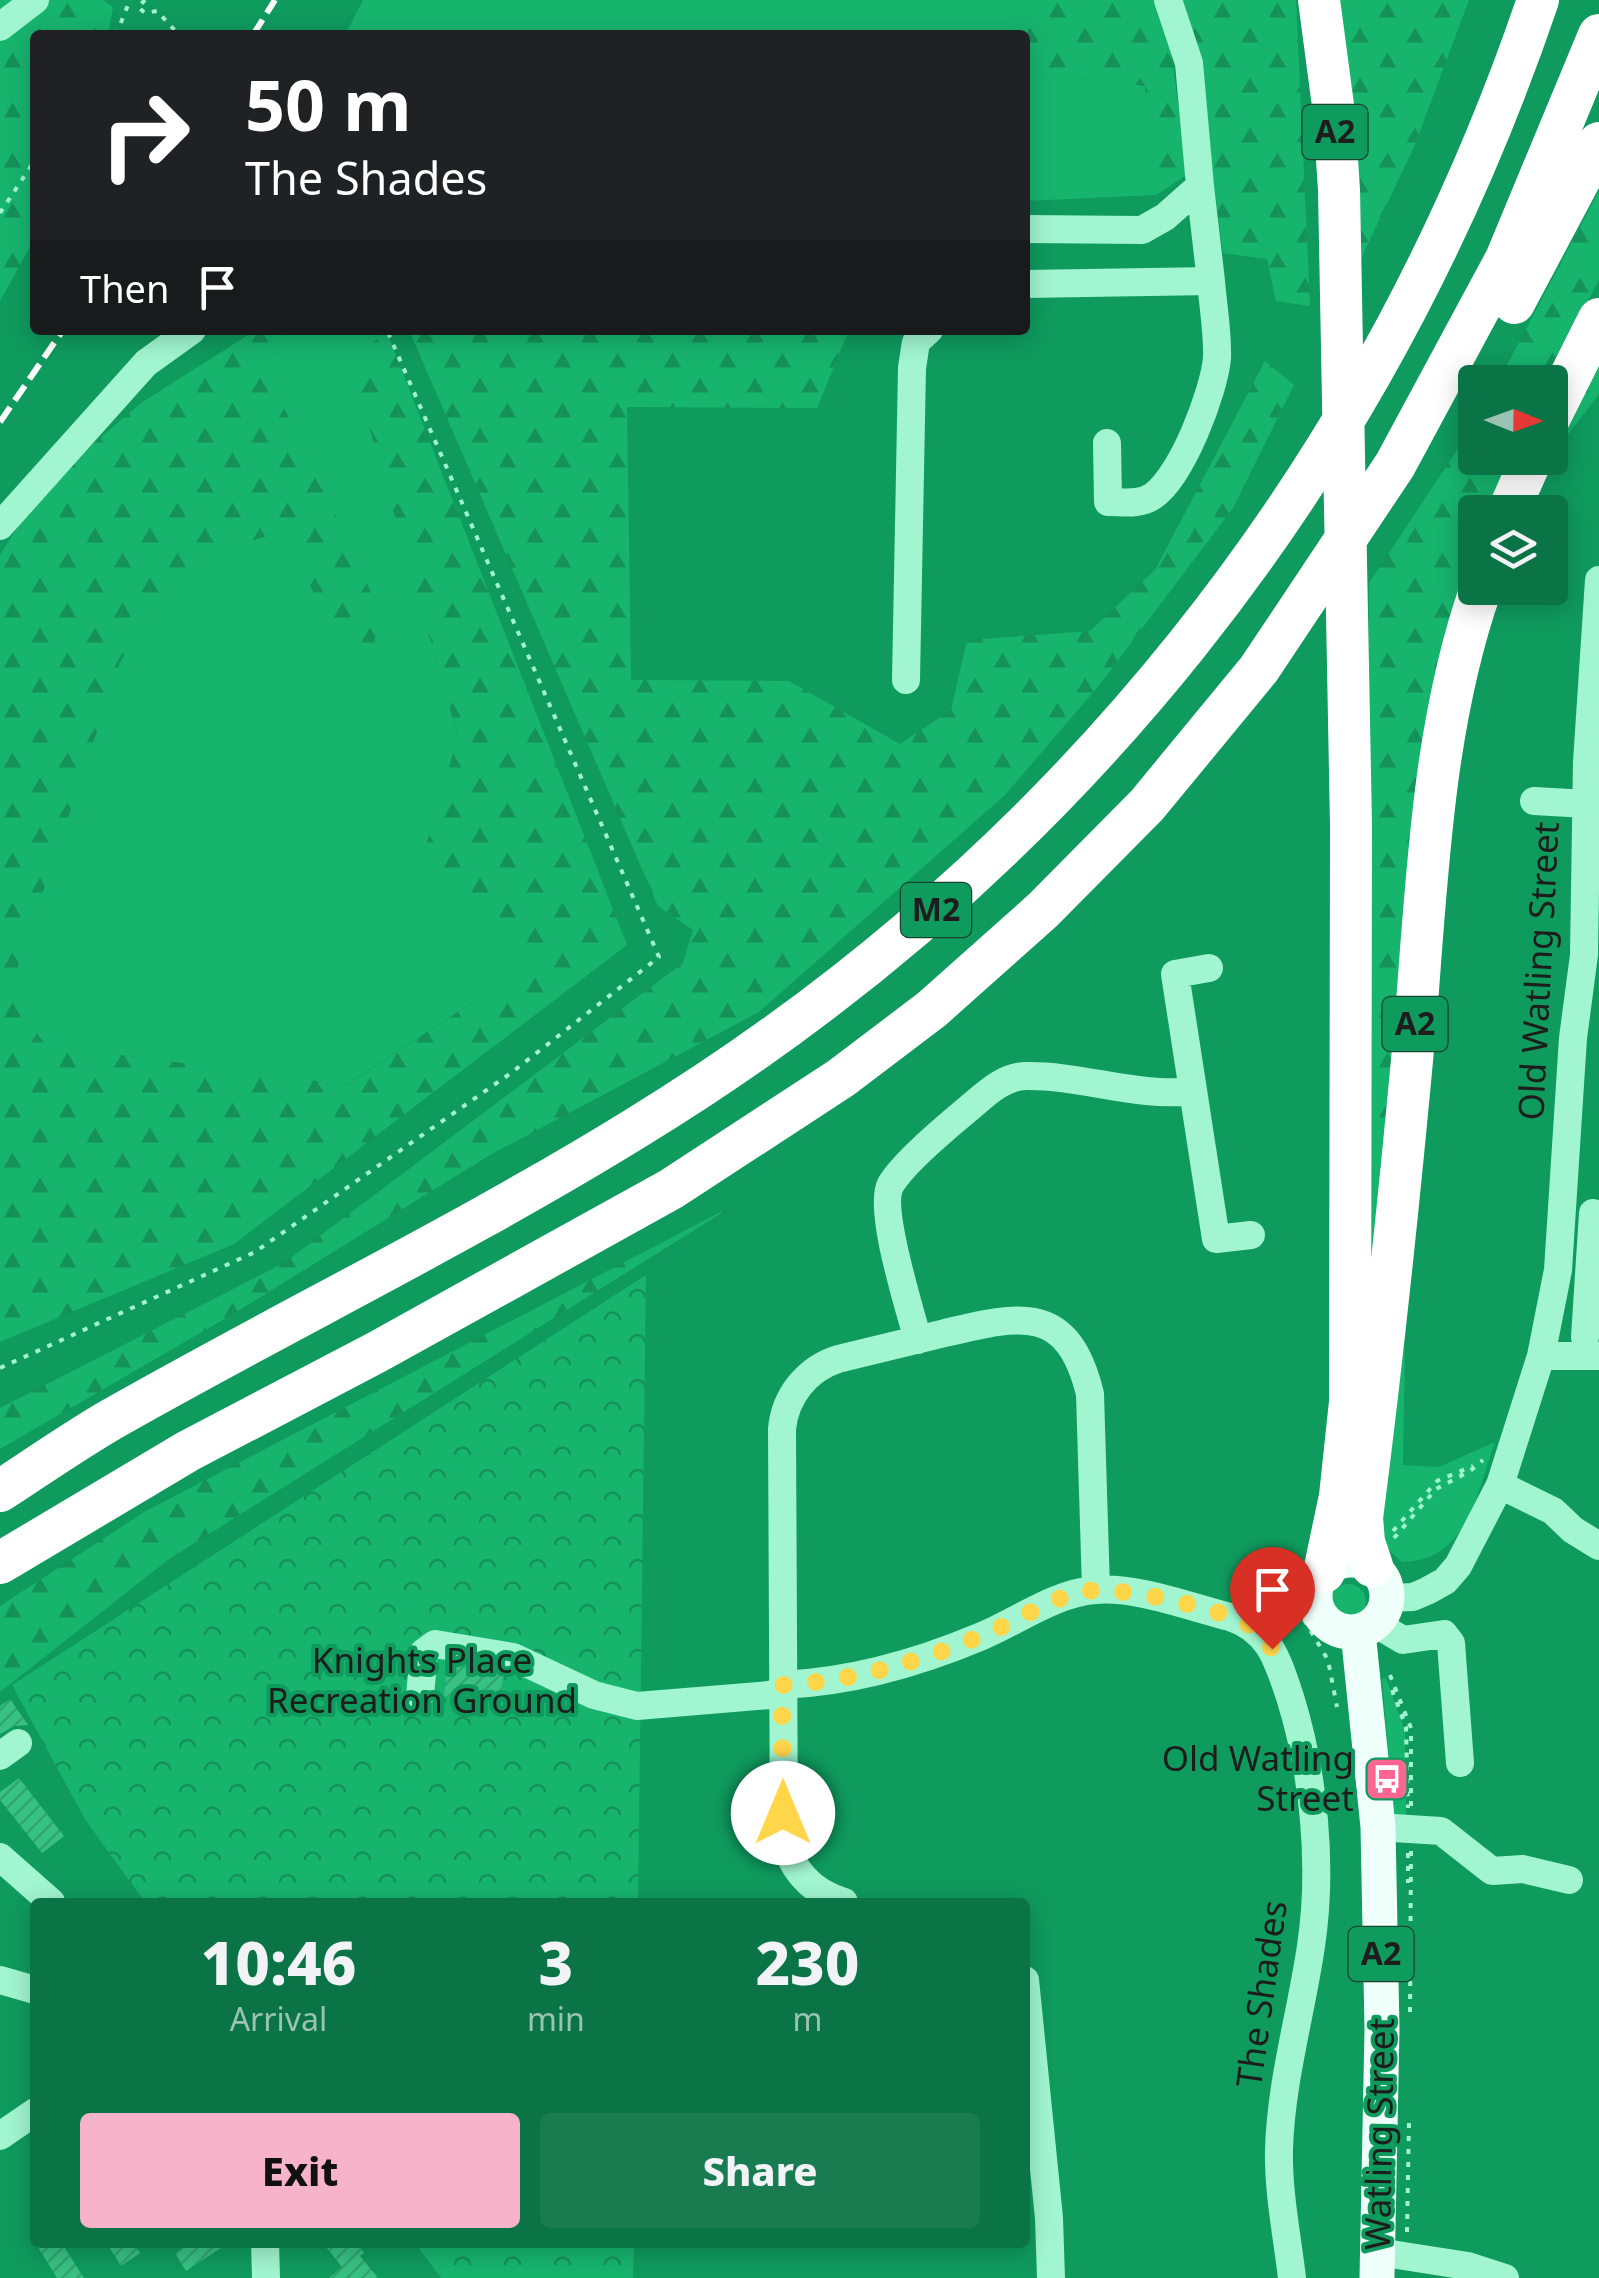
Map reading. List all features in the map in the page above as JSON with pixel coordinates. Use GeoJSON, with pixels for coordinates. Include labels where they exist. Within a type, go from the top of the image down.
{"type":"FeatureCollection","features":[{"type":"Feature","properties":{"kind":"highway","name":"A2"},"geometry":{"type":"LineString","coordinates":[[1314,1580],[1340,1496],[1350,1402],[1349,688],[1341,265],[1334,113],[1319,0]]}},
{"type":"Feature","properties":{"kind":"highway","name":"M2"},"geometry":{"type":"LineString","coordinates":[[0,1491],[107,1422],[636,1128],[755,1050],[830,996],[980,870],[1057,796],[1161,681],[1252,562],[1306,482],[1384,348],[1437,246],[1493,120],[1538,0]]}},
{"type":"Feature","properties":{"kind":"highway","name":"M2"},"geometry":{"type":"LineString","coordinates":[[0,1563],[188,1451],[671,1189],[841,1078],[932,1008],[1043,910],[1147,805],[1259,669],[1395,465],[1506,259],[1599,35]]}},
{"type":"Feature","properties":{"kind":"highway","name":"M2"},"geometry":{"type":"LineString","coordinates":[[1259,669],[1305,639],[1396,506],[1474,381],[1599,143]]}},
{"type":"Feature","properties":{"kind":"highway"},"geometry":{"type":"LineString","coordinates":[[1568,382],[1599,320]]}},
{"type":"Feature","properties":{"kind":"highway","name":"A2"},"geometry":{"type":"LineString","coordinates":[[1378,1583],[1364,1542],[1362,1518],[1396,1247],[1435,810],[1450,710],[1477,605]]}},
{"type":"Feature","properties":{"kind":"main road"},"geometry":{"type":"LineString","coordinates":[[1352,1559],[1378,1583],[1336,1629],[1320,1614],[1314,1580],[1332,1565],[1352,1559]]}},
{"type":"Feature","properties":{"kind":"main road","name":"Watling Street"},"geometry":{"type":"LineString","coordinates":[[1378,1583],[1382,2029],[1378,2265]]}},
{"type":"Feature","properties":{"kind":"street"},"geometry":{"type":"LineString","coordinates":[[0,27],[35,0]]}},
{"type":"Feature","properties":{"kind":"street"},"geometry":{"type":"LineString","coordinates":[[1106,443],[1108,502],[1138,502],[1158,492],[1200,420],[1214,374],[1216,336],[1189,63],[1168,0]]}},
{"type":"Feature","properties":{"kind":"street"},"geometry":{"type":"LineString","coordinates":[[1030,229],[1135,231],[1160,221],[1200,186]]}},
{"type":"Feature","properties":{"kind":"street"},"geometry":{"type":"LineString","coordinates":[[1160,221],[1175,234],[1206,234]]}},
{"type":"Feature","properties":{"kind":"street"},"geometry":{"type":"LineString","coordinates":[[1030,284],[1211,281]]}},
{"type":"Feature","properties":{"kind":"street"},"geometry":{"type":"LineString","coordinates":[[0,526],[146,363],[185,335]]}},
{"type":"Feature","properties":{"kind":"street"},"geometry":{"type":"LineString","coordinates":[[906,680],[913,356],[923,335]]}},
{"type":"Feature","properties":{"kind":"street","name":"Old Watling Street"},"geometry":{"type":"LineString","coordinates":[[1378,1583],[1414,1597],[1448,1579],[1473,1542],[1500,1484],[1541,1356],[1558,1270],[1573,1038],[1590,987],[1586,804],[1599,580]]}},
{"type":"Feature","properties":{"kind":"street"},"geometry":{"type":"LineString","coordinates":[[1534,801],[1586,804]]}},
{"type":"Feature","properties":{"kind":"street"},"geometry":{"type":"LineString","coordinates":[[1208,968],[1175,974],[1216,1239],[1251,1234]]}},
{"type":"Feature","properties":{"kind":"street"},"geometry":{"type":"LineString","coordinates":[[918,1340],[890,1227],[888,1194],[894,1179],[953,1122],[994,1088],[1022,1076],[1167,1094],[1193,1091]]}},
{"type":"Feature","properties":{"kind":"street"},"geometry":{"type":"LineString","coordinates":[[1541,1356],[1592,1347],[1596,1213],[1562,1210]]}},
{"type":"Feature","properties":{"kind":"street"},"geometry":{"type":"LineString","coordinates":[[835,1898],[821,1892],[797,1892],[784,1835],[782,1443],[788,1404],[802,1382],[823,1365],[1014,1319],[1046,1326],[1062,1335],[1084,1370],[1090,1394],[1096,1590]]}},
{"type":"Feature","properties":{"kind":"street"},"geometry":{"type":"LineString","coordinates":[[1500,1484],[1553,1511],[1599,1546]]}},
{"type":"Feature","properties":{"kind":"street"},"geometry":{"type":"LineString","coordinates":[[1378,1583],[1400,1640],[1444,1634],[1451,1643],[1460,1763]]}},
{"type":"Feature","properties":{"kind":"street","name":"The Shades"},"geometry":{"type":"LineString","coordinates":[[420,1695],[424,1652],[434,1644],[513,1657],[594,1695],[637,1706],[782,1690],[906,1664],[980,1637],[1069,1595],[1096,1590],[1162,1600],[1252,1626],[1276,1656],[1300,1730],[1310,1797],[1315,1890],[1312,1941],[1284,2093],[1279,2148],[1292,2278]]}},
{"type":"Feature","properties":{"kind":"street"},"geometry":{"type":"LineString","coordinates":[[1378,1828],[1436,1830],[1492,1871],[1526,1869],[1569,1880]]}},
{"type":"Feature","properties":{"kind":"street"},"geometry":{"type":"LineString","coordinates":[[0,1857],[46,1898]]}},
{"type":"Feature","properties":{"kind":"street"},"geometry":{"type":"LineString","coordinates":[[0,1980],[30,1989]]}},
{"type":"Feature","properties":{"kind":"street"},"geometry":{"type":"LineString","coordinates":[[1030,2079],[1037,2218],[1051,2278]]}},
{"type":"Feature","properties":{"kind":"street"},"geometry":{"type":"LineString","coordinates":[[0,2136],[30,2115]]}},
{"type":"Feature","properties":{"kind":"street"},"geometry":{"type":"LineString","coordinates":[[265,2248],[266,2278]]}},
{"type":"Feature","properties":{"kind":"street"},"geometry":{"type":"LineString","coordinates":[[1378,2265],[1468,2266],[1505,2278]]}},
{"type":"Feature","properties":{"kind":"path"},"geometry":{"type":"LineString","coordinates":[[118,30],[130,0]]}},
{"type":"Feature","properties":{"kind":"path"},"geometry":{"type":"LineString","coordinates":[[144,0],[138,7],[144,13],[158,11],[175,30]]}},
{"type":"Feature","properties":{"kind":"path"},"geometry":{"type":"LineString","coordinates":[[0,213],[30,168]]}},
{"type":"Feature","properties":{"kind":"path"},"geometry":{"type":"LineString","coordinates":[[0,1368],[255,1252],[510,1073],[659,956],[389,335]]}},
{"type":"Feature","properties":{"kind":"path"},"geometry":{"type":"LineString","coordinates":[[1378,1583],[1437,1481],[1482,1462]]}},
{"type":"Feature","properties":{"kind":"path"},"geometry":{"type":"LineString","coordinates":[[1314,1580],[1300,1613],[1328,1660],[1333,1682]]}},
{"type":"Feature","properties":{"kind":"green space"},"geometry":{"type":"Polygon","coordinates":[[[0,0],[103,0],[113,7],[109,30],[30,30],[30,247],[0,301],[0,0]]]}},
{"type":"Feature","properties":{"kind":"green space"},"geometry":{"type":"Polygon","coordinates":[[[363,0],[1036,0],[1025,30],[348,30],[363,0]]]}},
{"type":"Feature","properties":{"kind":"green space"},"geometry":{"type":"Polygon","coordinates":[[[1036,0],[1156,0],[1169,39],[1188,174],[1156,195],[1145,86],[1030,72],[1030,30],[1025,30],[1036,0]]]}},
{"type":"Feature","properties":{"kind":"green space"},"geometry":{"type":"Polygon","coordinates":[[[1180,0],[1296,0],[1310,306],[1276,301],[1267,259],[1223,253],[1198,63],[1180,0]]]}},
{"type":"Feature","properties":{"kind":"green space"},"geometry":{"type":"Polygon","coordinates":[[[1329,0],[1469,0],[1414,147],[1357,267],[1329,0]]]}},
{"type":"Feature","properties":{"kind":"green space"},"geometry":{"type":"Polygon","coordinates":[[[1030,72],[1145,86],[1156,195],[1030,201],[1030,72]]]}},
{"type":"Feature","properties":{"kind":"green space"},"geometry":{"type":"Polygon","coordinates":[[[1599,191],[1599,279],[1556,365],[1507,365],[1599,191]]]}},
{"type":"Feature","properties":{"kind":"green space"},"geometry":{"type":"Polygon","coordinates":[[[248,335],[283,335],[263,371],[300,438],[381,614],[365,681],[279,532],[207,555],[121,660],[8,996],[46,1045],[347,1085],[528,966],[422,860],[458,736],[353,371],[379,335],[388,335],[627,945],[234,1244],[0,1342],[0,555],[43,487],[141,403],[248,335]]]}},
{"type":"Feature","properties":{"kind":"green space"},"geometry":{"type":"Polygon","coordinates":[[[283,335],[379,335],[354,371],[458,737],[422,860],[528,966],[346,1085],[46,1045],[8,996],[115,659],[207,555],[279,532],[365,679],[300,438],[263,371],[283,335]]]}},
{"type":"Feature","properties":{"kind":"green space"},"geometry":{"type":"Polygon","coordinates":[[[411,335],[847,335],[817,408],[627,407],[631,680],[789,681],[900,744],[951,710],[967,640],[1090,631],[1155,570],[1265,361],[1294,385],[1233,508],[1101,683],[1005,795],[759,1012],[490,1155],[233,1314],[0,1449],[0,1408],[284,1263],[683,963],[693,930],[658,906],[411,335]]]}},
{"type":"Feature","properties":{"kind":"green space"},"geometry":{"type":"Polygon","coordinates":[[[1599,365],[1599,394],[1568,434],[1568,426],[1599,365]]]}},
{"type":"Feature","properties":{"kind":"green space"},"geometry":{"type":"Polygon","coordinates":[[[1458,449],[1458,475],[1505,475],[1497,495],[1458,495],[1458,602],[1363,1409],[1369,583],[1458,449]]]}},
{"type":"Feature","properties":{"kind":"green space"},"geometry":{"type":"Polygon","coordinates":[[[736,1204],[169,1559],[0,1692],[0,1606],[146,1511],[736,1204]]]}},
{"type":"Feature","properties":{"kind":"green space","name":"Knights Place Recreation Ground"},"geometry":{"type":"Polygon","coordinates":[[[646,1275],[638,1898],[142,1898],[86,1821],[12,1685],[646,1275]]]}},
{"type":"Feature","properties":{"kind":"green space"},"geometry":{"type":"Polygon","coordinates":[[[1405,1346],[1403,1465],[1439,1467],[1495,1442],[1475,1502],[1456,1537],[1424,1559],[1402,1562],[1380,1542],[1383,1460],[1405,1346]]]}},
{"type":"Feature","properties":{"kind":"green space"},"geometry":{"type":"Polygon","coordinates":[[[1348,1584],[1361,1589],[1366,1602],[1361,1615],[1348,1620],[1335,1615],[1330,1602],[1335,1589],[1348,1584]]]}},
{"type":"Feature","properties":{"kind":"green space"},"geometry":{"type":"Polygon","coordinates":[[[1386,1678],[1405,1731],[1406,1821],[1394,1817],[1382,1679],[1386,1678]]]}},
{"type":"Feature","properties":{"kind":"green space"},"geometry":{"type":"Polygon","coordinates":[[[419,2248],[634,2248],[633,2278],[441,2278],[419,2248]]]}},
{"type":"Feature","properties":{"kind":"building"},"geometry":{"type":"Polygon","coordinates":[[[447,1664],[503,1673],[500,1702],[444,1696],[447,1664]]]}},
{"type":"Feature","properties":{"kind":"building"},"geometry":{"type":"Polygon","coordinates":[[[10,1699],[28,1725],[15,1726],[0,1734],[0,1706],[10,1699]]]}},
{"type":"Feature","properties":{"kind":"building"},"geometry":{"type":"Polygon","coordinates":[[[19,1778],[64,1836],[42,1853],[0,1800],[0,1792],[19,1778]]]}},
{"type":"Feature","properties":{"kind":"building"},"geometry":{"type":"Polygon","coordinates":[[[39,2248],[65,2248],[84,2278],[57,2278],[39,2248]]]}},
{"type":"Feature","properties":{"kind":"building"},"geometry":{"type":"Polygon","coordinates":[[[110,2248],[137,2248],[140,2253],[121,2266],[110,2248]]]}},
{"type":"Feature","properties":{"kind":"building"},"geometry":{"type":"Polygon","coordinates":[[[182,2248],[221,2248],[186,2271],[175,2253],[182,2248]]]}},
{"type":"Feature","properties":{"kind":"building"},"geometry":{"type":"Polygon","coordinates":[[[327,2248],[360,2248],[364,2253],[360,2256],[378,2278],[329,2278],[342,2267],[327,2248]]]}},
{"type":"Feature","properties":{"kind":"railway"},"geometry":{"type":"LineString","coordinates":[[256,30],[275,0]]}},
{"type":"Feature","properties":{"kind":"railway"},"geometry":{"type":"LineString","coordinates":[[0,422],[60,335]]}},
{"type":"Feature","properties":{"kind":"place","name":"Old Watling Street"},"geometry":{"type":"Point","coordinates":[1387,1779]}},
{"type":"Feature","properties":{"kind":"route"},"geometry":{"type":"LineString","coordinates":[[783,1813],[782,1685],[822,1683],[906,1664],[980,1637],[1069,1595],[1096,1590],[1141,1595],[1240,1620],[1257,1630],[1272,1649]]}}]}
